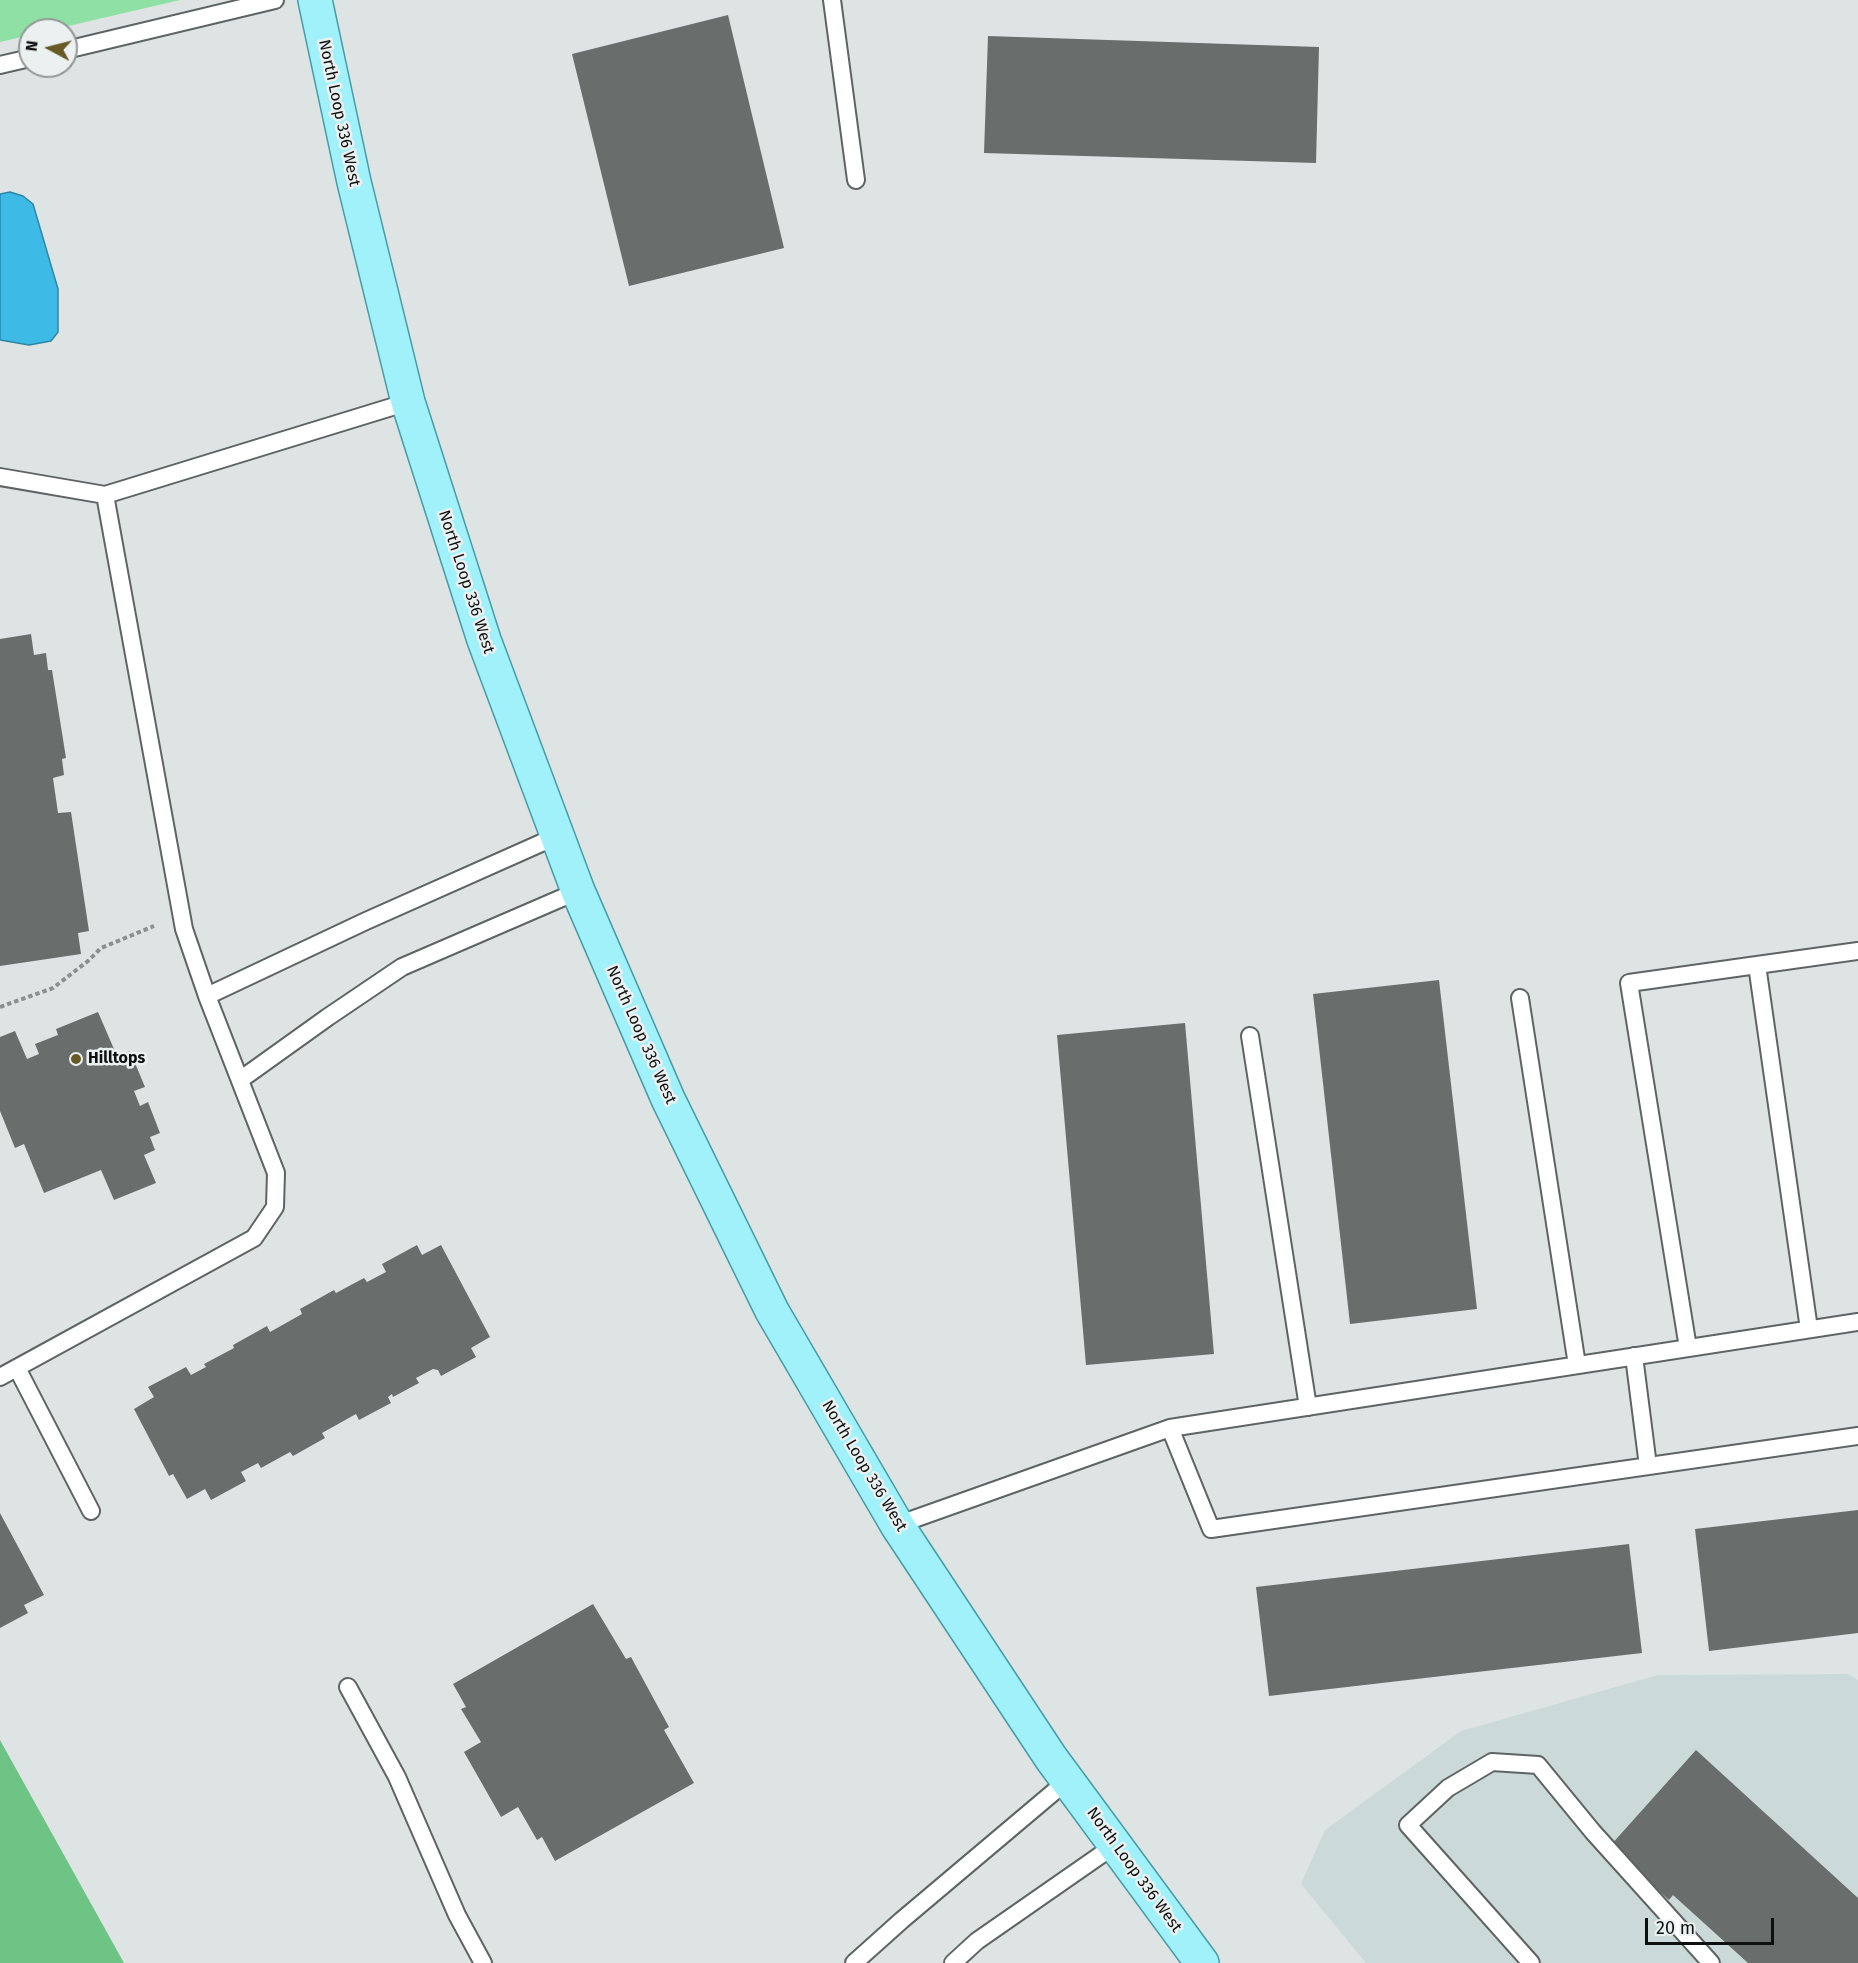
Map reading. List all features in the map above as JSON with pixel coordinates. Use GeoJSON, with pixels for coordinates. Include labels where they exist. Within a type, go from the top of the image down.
{"type":"FeatureCollection","features":[{"type":"Feature","properties":{"kind":"main road","name":"North Loop 336 West"},"geometry":{"type":"LineString","coordinates":[[315,0],[354,182],[408,402],[484,640],[578,891],[668,1099],[772,1311],[897,1525],[1051,1758],[1202,1963]]}},
{"type":"Feature","properties":{"kind":"lane"},"geometry":{"type":"LineString","coordinates":[[78,47],[275,0]]}},
{"type":"Feature","properties":{"kind":"lane"},"geometry":{"type":"LineString","coordinates":[[832,0],[856,180]]}},
{"type":"Feature","properties":{"kind":"lane"},"geometry":{"type":"LineString","coordinates":[[0,65],[18,61]]}},
{"type":"Feature","properties":{"kind":"lane"},"geometry":{"type":"LineString","coordinates":[[0,477],[105,495],[408,402]]}},
{"type":"Feature","properties":{"kind":"lane"},"geometry":{"type":"LineString","coordinates":[[0,1377],[254,1238],[275,1207],[276,1173],[207,996],[184,929],[105,495]]}},
{"type":"Feature","properties":{"kind":"lane"},"geometry":{"type":"LineString","coordinates":[[207,996],[366,921],[558,836]]}},
{"type":"Feature","properties":{"kind":"lane"},"geometry":{"type":"LineString","coordinates":[[240,1080],[402,967],[578,891]]}},
{"type":"Feature","properties":{"kind":"lane"},"geometry":{"type":"LineString","coordinates":[[1688,1348],[1629,983],[1858,951]]}},
{"type":"Feature","properties":{"kind":"lane"},"geometry":{"type":"LineString","coordinates":[[1757,965],[1809,1329]]}},
{"type":"Feature","properties":{"kind":"lane"},"geometry":{"type":"LineString","coordinates":[[1520,998],[1577,1365]]}},
{"type":"Feature","properties":{"kind":"lane"},"geometry":{"type":"LineString","coordinates":[[1250,1036],[1308,1407]]}},
{"type":"Feature","properties":{"kind":"lane"},"geometry":{"type":"LineString","coordinates":[[897,1525],[1170,1428],[1858,1322]]}},
{"type":"Feature","properties":{"kind":"lane"},"geometry":{"type":"LineString","coordinates":[[1634,1356],[1648,1466]]}},
{"type":"Feature","properties":{"kind":"lane"},"geometry":{"type":"LineString","coordinates":[[17,1368],[91,1511]]}},
{"type":"Feature","properties":{"kind":"lane"},"geometry":{"type":"LineString","coordinates":[[1170,1428],[1211,1529],[1858,1436]]}},
{"type":"Feature","properties":{"kind":"lane"},"geometry":{"type":"LineString","coordinates":[[348,1687],[397,1777],[457,1915],[483,1963]]}},
{"type":"Feature","properties":{"kind":"lane"},"geometry":{"type":"LineString","coordinates":[[1531,1963],[1408,1825],[1448,1788],[1492,1762],[1538,1765],[1593,1832],[1711,1963]]}},
{"type":"Feature","properties":{"kind":"lane"},"geometry":{"type":"LineString","coordinates":[[854,1963],[1068,1780]]}},
{"type":"Feature","properties":{"kind":"lane"},"geometry":{"type":"LineString","coordinates":[[952,1963],[977,1941],[1116,1845]]}},
{"type":"Feature","properties":{"kind":"path"},"geometry":{"type":"LineString","coordinates":[[0,1007],[53,988],[101,948],[182,914]]}},
{"type":"Feature","properties":{"kind":"shaded area"},"geometry":{"type":"Polygon","coordinates":[[[1848,1674],[1858,1680],[1858,1963],[1366,1963],[1301,1884],[1325,1830],[1461,1731],[1658,1675],[1848,1674]]]}},
{"type":"Feature","properties":{"kind":"green space"},"geometry":{"type":"Polygon","coordinates":[[[0,0],[180,0],[78,24],[78,18],[18,18],[18,38],[0,42],[0,0]]]}},
{"type":"Feature","properties":{"kind":"green space"},"geometry":{"type":"Polygon","coordinates":[[[0,1740],[124,1963],[0,1963],[0,1740]]]}},
{"type":"Feature","properties":{"kind":"water"},"geometry":{"type":"Polygon","coordinates":[[[10,192],[23,196],[33,204],[58,289],[58,332],[51,341],[29,345],[0,340],[0,194],[10,192]]]}},
{"type":"Feature","properties":{"kind":"building"},"geometry":{"type":"Polygon","coordinates":[[[728,15],[784,248],[629,286],[572,54],[728,15]]]}},
{"type":"Feature","properties":{"kind":"building"},"geometry":{"type":"Polygon","coordinates":[[[988,36],[1319,47],[1316,163],[984,153],[988,36]]]}},
{"type":"Feature","properties":{"kind":"building"},"geometry":{"type":"Polygon","coordinates":[[[31,634],[34,655],[46,653],[48,670],[52,670],[66,758],[62,759],[64,775],[53,778],[58,813],[71,812],[89,931],[78,933],[81,954],[0,966],[0,639],[31,634]]]}},
{"type":"Feature","properties":{"kind":"building"},"geometry":{"type":"Polygon","coordinates":[[[1439,980],[1477,1309],[1350,1324],[1313,994],[1439,980]]]}},
{"type":"Feature","properties":{"kind":"building"},"geometry":{"type":"Polygon","coordinates":[[[98,1012],[117,1056],[130,1051],[145,1087],[134,1091],[140,1106],[148,1102],[160,1133],[150,1137],[155,1150],[144,1155],[156,1183],[114,1200],[101,1170],[44,1193],[24,1144],[15,1148],[0,1111],[0,1037],[15,1031],[27,1059],[39,1054],[35,1044],[58,1035],[56,1029],[98,1012]]]}},
{"type":"Feature","properties":{"kind":"building"},"geometry":{"type":"Polygon","coordinates":[[[1185,1023],[1214,1354],[1086,1365],[1057,1035],[1185,1023]]]}},
{"type":"Feature","properties":{"kind":"building"},"geometry":{"type":"Polygon","coordinates":[[[417,1245],[422,1255],[441,1245],[490,1337],[471,1348],[476,1357],[441,1376],[438,1370],[433,1369],[416,1378],[419,1383],[393,1397],[392,1394],[388,1397],[391,1403],[359,1420],[356,1414],[322,1433],[325,1438],[293,1456],[290,1452],[261,1468],[258,1463],[241,1472],[246,1481],[211,1500],[205,1489],[187,1499],[173,1474],[169,1476],[134,1409],[154,1397],[148,1387],[186,1367],[191,1375],[206,1367],[204,1364],[234,1348],[233,1345],[267,1326],[270,1332],[302,1314],[300,1309],[334,1290],[336,1293],[364,1278],[367,1282],[386,1272],[382,1264],[417,1245]]]}},
{"type":"Feature","properties":{"kind":"building"},"geometry":{"type":"Polygon","coordinates":[[[1858,1510],[1858,1633],[1709,1651],[1695,1529],[1858,1510]]]}},
{"type":"Feature","properties":{"kind":"building"},"geometry":{"type":"Polygon","coordinates":[[[0,1513],[44,1595],[24,1605],[28,1613],[0,1628],[0,1513]]]}},
{"type":"Feature","properties":{"kind":"building"},"geometry":{"type":"Polygon","coordinates":[[[1629,1544],[1642,1653],[1269,1696],[1256,1587],[1629,1544]]]}},
{"type":"Feature","properties":{"kind":"building"},"geometry":{"type":"Polygon","coordinates":[[[593,1604],[626,1659],[631,1657],[669,1727],[664,1730],[694,1783],[555,1861],[542,1837],[537,1840],[518,1807],[501,1817],[464,1752],[481,1742],[461,1709],[466,1707],[453,1684],[593,1604]]]}},
{"type":"Feature","properties":{"kind":"building"},"geometry":{"type":"Polygon","coordinates":[[[1696,1750],[1858,1898],[1858,1963],[1748,1963],[1673,1895],[1669,1900],[1610,1846],[1696,1750]]]}},
{"type":"Feature","properties":{"kind":"place","name":"Hilltops"},"geometry":{"type":"Point","coordinates":[76,1059]}}]}
